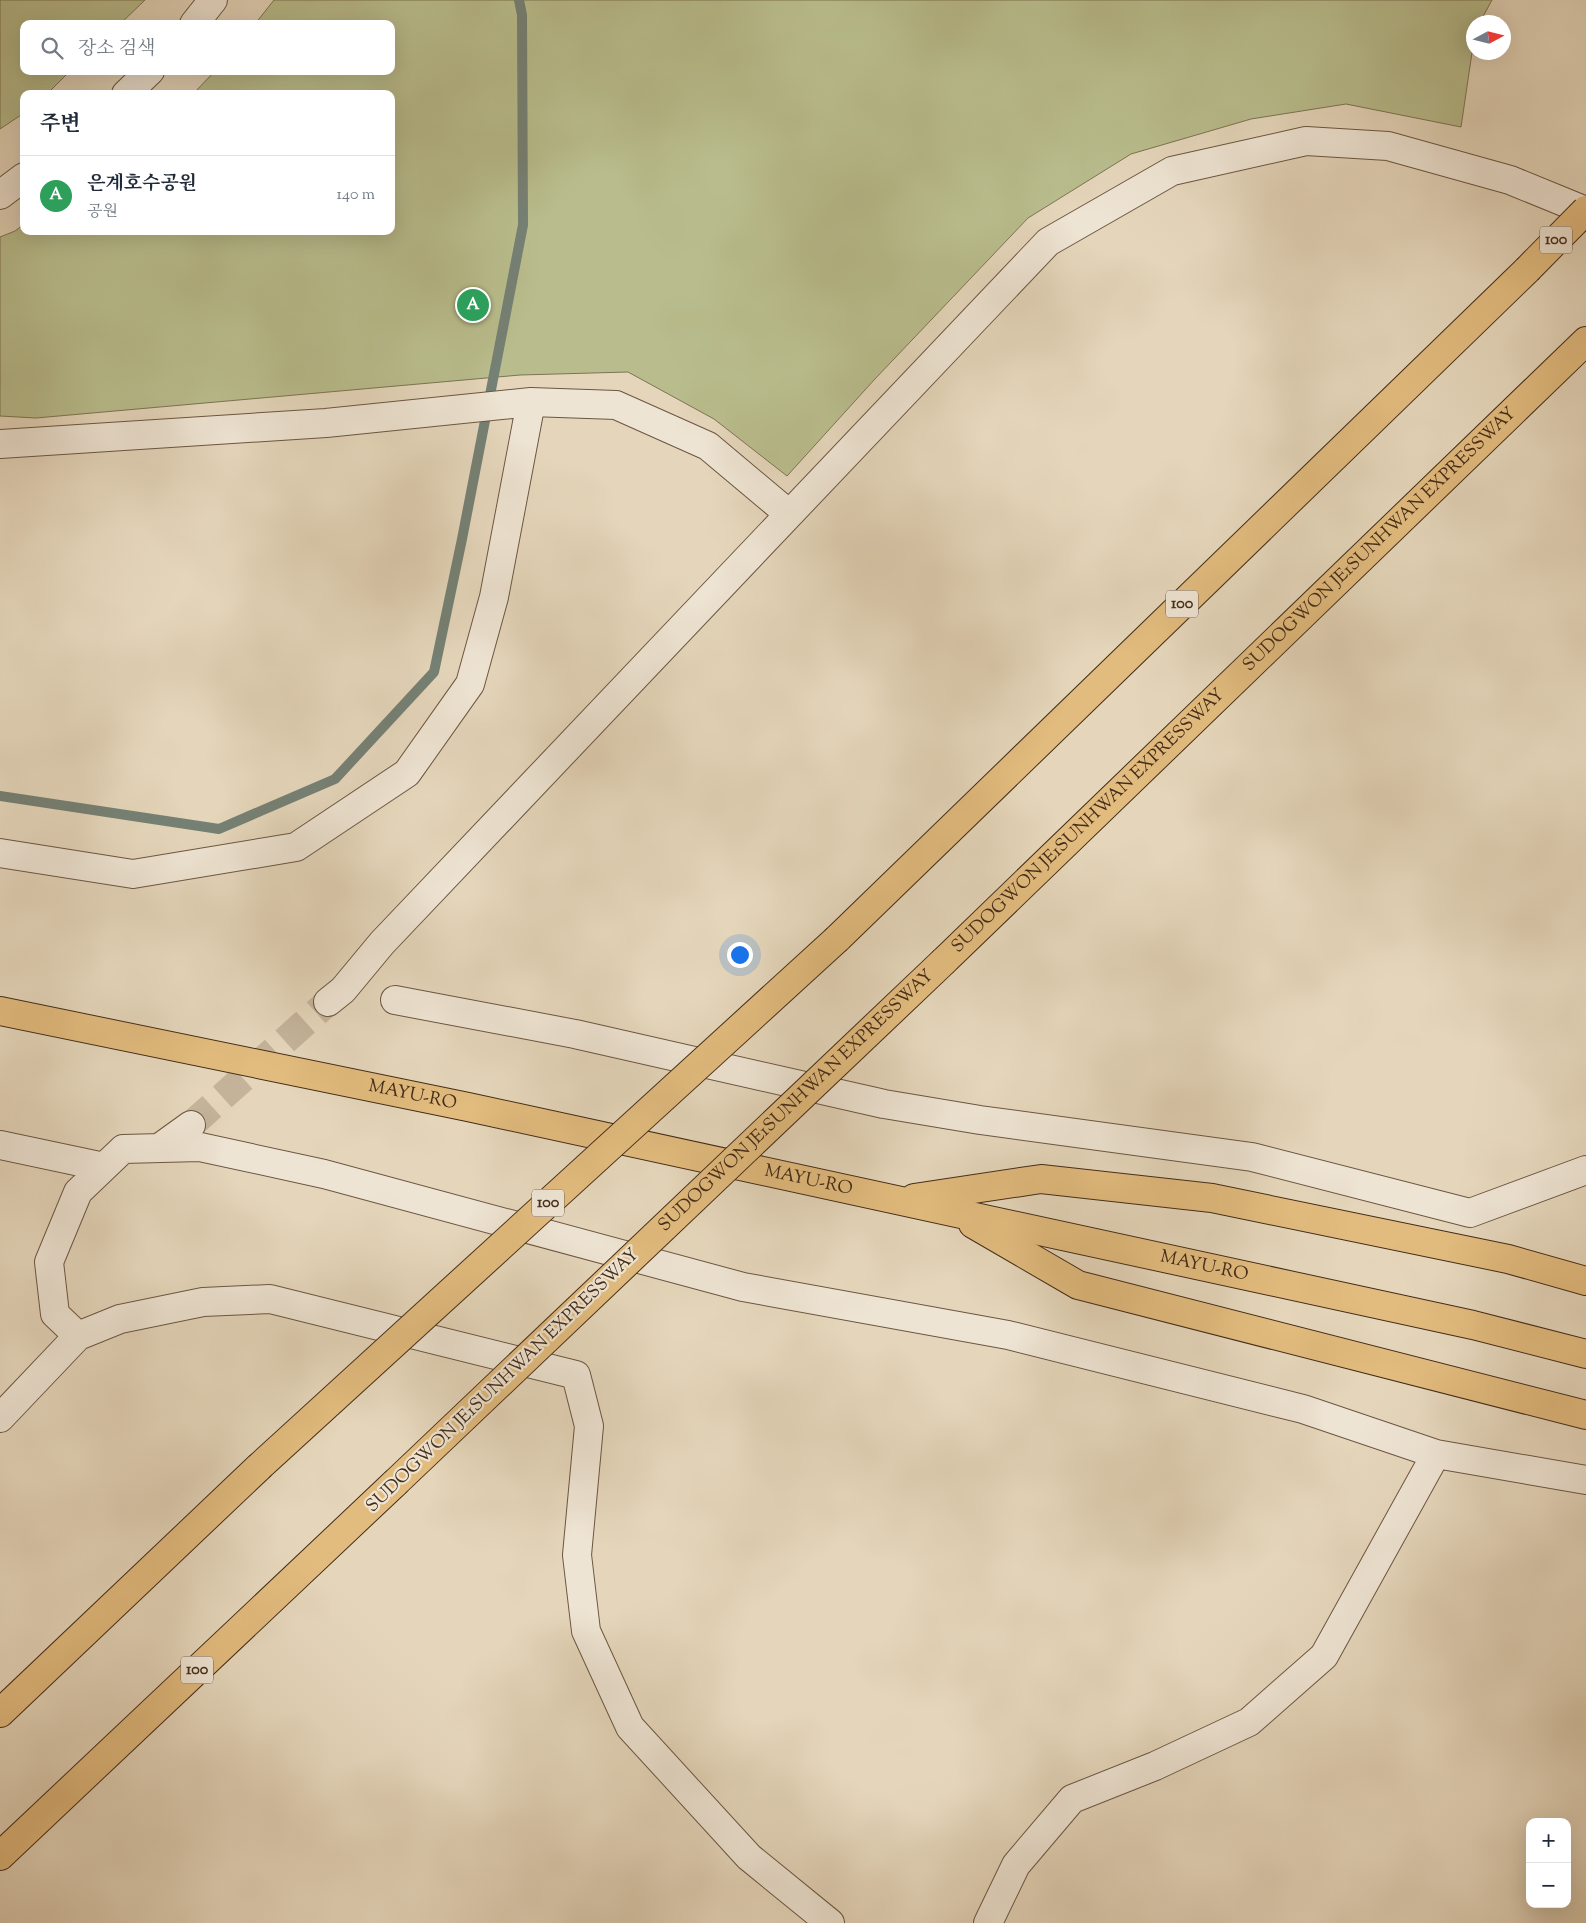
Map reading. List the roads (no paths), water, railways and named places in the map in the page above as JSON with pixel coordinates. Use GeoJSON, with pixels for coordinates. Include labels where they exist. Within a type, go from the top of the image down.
{"type":"FeatureCollection","features":[{"type":"Feature","properties":{"kind":"main road","name":"100"},"geometry":{"type":"LineString","coordinates":[[0,1713],[259,1466],[837,939],[1586,211]]}},
{"type":"Feature","properties":{"kind":"main road","name":"SUDOGWON JE1SUNHWAN EXPRESSWAY"},"geometry":{"type":"LineString","coordinates":[[0,1856],[944,961],[1586,340]]}},
{"type":"Feature","properties":{"kind":"main road","name":"MAYU-RO"},"geometry":{"type":"LineString","coordinates":[[0,1011],[468,1107],[1473,1325],[1586,1354]]}},
{"type":"Feature","properties":{"kind":"main road"},"geometry":{"type":"LineString","coordinates":[[898,1200],[1041,1179],[1212,1198],[1508,1259],[1586,1280]]}},
{"type":"Feature","properties":{"kind":"main road"},"geometry":{"type":"LineString","coordinates":[[953,1212],[1078,1285],[1586,1415]]}},
{"type":"Feature","properties":{"kind":"street"},"geometry":{"type":"LineString","coordinates":[[197,20],[213,0]]}},
{"type":"Feature","properties":{"kind":"street"},"geometry":{"type":"LineString","coordinates":[[130,90],[146,75]]}},
{"type":"Feature","properties":{"kind":"street"},"geometry":{"type":"LineString","coordinates":[[328,1002],[343,990],[382,942],[1048,242],[1172,171],[1306,141],[1388,146],[1510,180],[1586,211]]}},
{"type":"Feature","properties":{"kind":"street"},"geometry":{"type":"LineString","coordinates":[[0,195],[20,180]]}},
{"type":"Feature","properties":{"kind":"street"},"geometry":{"type":"LineString","coordinates":[[0,444],[316,424],[525,403],[616,404],[708,446],[790,514]]}},
{"type":"Feature","properties":{"kind":"street"},"geometry":{"type":"LineString","coordinates":[[0,853],[133,874],[296,847],[407,773],[470,684],[494,597],[525,403]]}},
{"type":"Feature","properties":{"kind":"street"},"geometry":{"type":"LineString","coordinates":[[395,1000],[575,1034],[884,1104],[980,1120],[1252,1157],[1470,1213],[1586,1170]]}},
{"type":"Feature","properties":{"kind":"street"},"geometry":{"type":"LineString","coordinates":[[158,1148],[191,1125]]}},
{"type":"Feature","properties":{"kind":"street"},"geometry":{"type":"LineString","coordinates":[[0,1145],[104,1167]]}},
{"type":"Feature","properties":{"kind":"street"},"geometry":{"type":"LineString","coordinates":[[78,1336],[55,1314],[48,1262],[78,1192],[123,1149],[200,1147],[324,1174],[743,1287],[1008,1335],[1303,1409],[1436,1454],[1586,1480]]}},
{"type":"Feature","properties":{"kind":"street"},"geometry":{"type":"LineString","coordinates":[[0,1418],[78,1336],[120,1319],[203,1302],[270,1299],[576,1375],[589,1426],[577,1555],[586,1631],[630,1727],[748,1857],[830,1923]]}},
{"type":"Feature","properties":{"kind":"street"},"geometry":{"type":"LineString","coordinates":[[988,1923],[1016,1865],[1072,1799],[1155,1766],[1249,1722],[1324,1656],[1436,1454]]}},
{"type":"Feature","properties":{"kind":"waterway"},"geometry":{"type":"LineString","coordinates":[[0,796],[219,829],[335,779],[434,672],[523,225],[522,15],[519,0]]}},
{"type":"Feature","properties":{"kind":"tunnel"},"geometry":{"type":"LineString","coordinates":[[191,1125],[328,1002]]}},
{"type":"Feature","properties":{"kind":"place","name":"은계호수공원"},"geometry":{"type":"Point","coordinates":[473,305]}}]}
